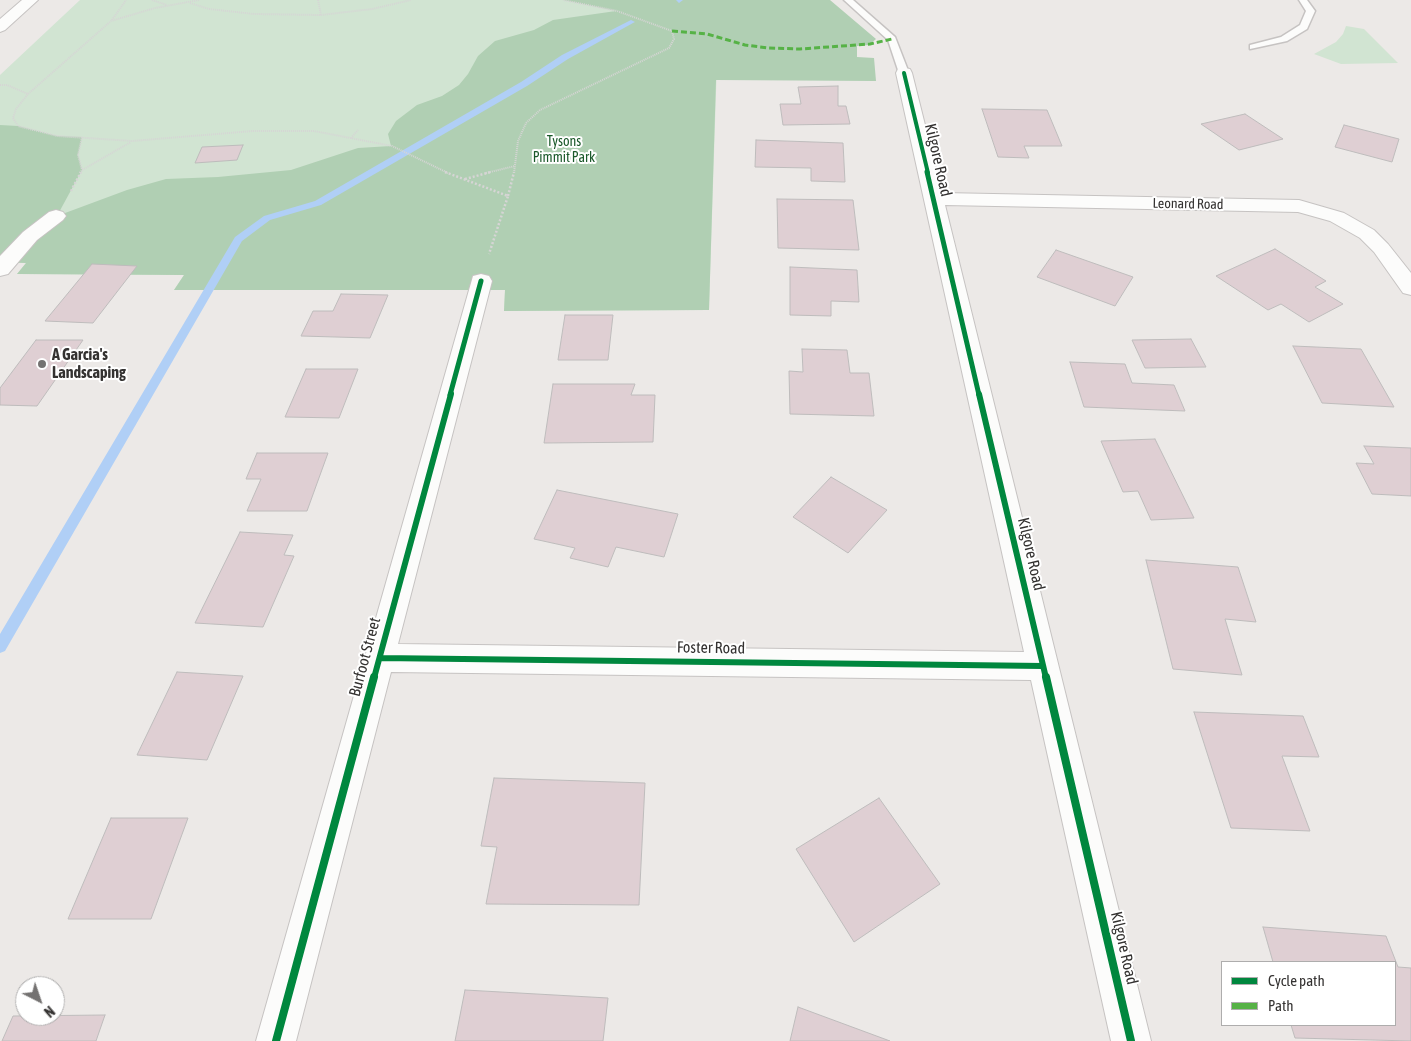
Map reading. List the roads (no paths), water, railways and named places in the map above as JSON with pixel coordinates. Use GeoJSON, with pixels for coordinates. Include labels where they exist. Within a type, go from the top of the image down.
{"type":"FeatureCollection","features":[{"type":"Feature","properties":{"kind":"street"},"geometry":{"type":"LineString","coordinates":[[0,27],[31,0]]}},
{"type":"Feature","properties":{"kind":"street","name":"Kilgore Road"},"geometry":{"type":"LineString","coordinates":[[904,74],[1131,1041]]}},
{"type":"Feature","properties":{"kind":"street","name":"Leonard Road"},"geometry":{"type":"LineString","coordinates":[[934,199],[1272,205],[1299,206],[1344,213],[1382,248],[1411,288]]}},
{"type":"Feature","properties":{"kind":"street"},"geometry":{"type":"LineString","coordinates":[[0,269],[30,236],[56,216]]}},
{"type":"Feature","properties":{"kind":"street","name":"Burfoot Street"},"geometry":{"type":"LineString","coordinates":[[276,1041],[481,280]]}},
{"type":"Feature","properties":{"kind":"street","name":"Foster Road"},"geometry":{"type":"LineString","coordinates":[[380,658],[1043,666]]}},
{"type":"Feature","properties":{"kind":"lane"},"geometry":{"type":"LineString","coordinates":[[848,0],[892,39],[904,74]]}},
{"type":"Feature","properties":{"kind":"lane"},"geometry":{"type":"LineString","coordinates":[[1253,47],[1284,39],[1304,27],[1311,11],[1303,0]]}},
{"type":"Feature","properties":{"kind":"waterway"},"geometry":{"type":"LineString","coordinates":[[0,647],[238,239],[267,218],[318,203],[524,84],[565,57],[631,22]]}},
{"type":"Feature","properties":{"kind":"place","name":"A Garcia's Landscaping"},"geometry":{"type":"Point","coordinates":[42,364]}},
{"type":"Feature","properties":{"kind":"park label","name":"Tysons Pimmit Park"},"geometry":{"type":"Point","coordinates":[564,150]}}]}
